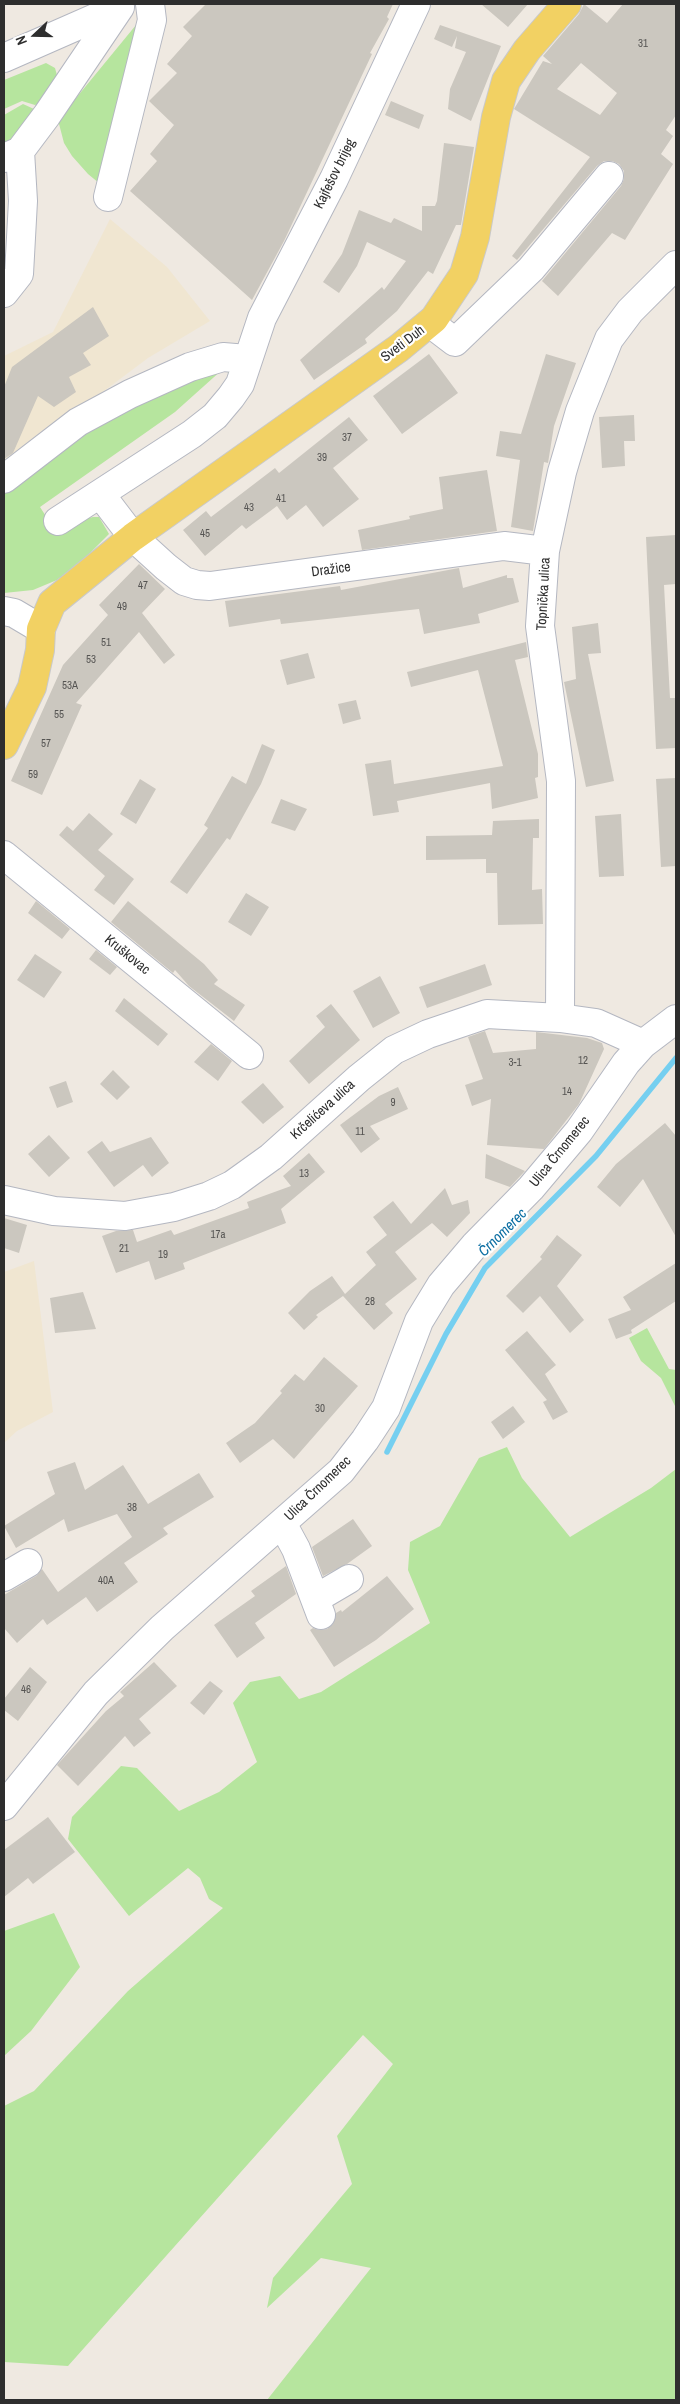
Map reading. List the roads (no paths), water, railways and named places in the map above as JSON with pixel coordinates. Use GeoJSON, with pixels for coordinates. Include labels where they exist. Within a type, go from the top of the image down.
{"type":"FeatureCollection","features":[{"type":"Feature","properties":{"kind":"main road","name":"Sveti Duh"},"geometry":{"type":"LineString","coordinates":[[41,629],[64,614],[82,592],[88,575],[133,537],[399,348],[430,323],[450,298],[464,274],[475,237],[496,117],[506,81],[527,50],[567,4]]}},
{"type":"Feature","properties":{"kind":"main road"},"geometry":{"type":"LineString","coordinates":[[4,745],[32,687],[37,666],[41,629]]}},
{"type":"Feature","properties":{"kind":"street"},"geometry":{"type":"LineString","coordinates":[[108,197],[152,20],[150,4]]}},
{"type":"Feature","properties":{"kind":"street","name":"Kajfešov brijeg"},"geometry":{"type":"LineString","coordinates":[[58,521],[101,495],[192,434],[215,416],[240,384],[262,318],[334,179],[416,4]]}},
{"type":"Feature","properties":{"kind":"street"},"geometry":{"type":"LineString","coordinates":[[4,58],[80,13],[122,6]]}},
{"type":"Feature","properties":{"kind":"street"},"geometry":{"type":"LineString","coordinates":[[4,293],[18,274],[23,202],[12,154],[47,115],[122,6]]}},
{"type":"Feature","properties":{"kind":"street"},"geometry":{"type":"LineString","coordinates":[[430,323],[455,342],[531,269],[609,176]]}},
{"type":"Feature","properties":{"kind":"street","name":"Topnička ulica"},"geometry":{"type":"LineString","coordinates":[[560,1018],[561,781],[540,626],[545,552],[562,472],[581,408],[609,339],[630,311],[676,265]]}},
{"type":"Feature","properties":{"kind":"street"},"geometry":{"type":"LineString","coordinates":[[4,479],[78,422],[130,394],[190,367],[250,351]]}},
{"type":"Feature","properties":{"kind":"street","name":"Dražice"},"geometry":{"type":"LineString","coordinates":[[101,495],[133,537],[184,581],[210,586],[504,546],[545,552]]}},
{"type":"Feature","properties":{"kind":"street"},"geometry":{"type":"LineString","coordinates":[[4,611],[14,613],[41,629]]}},
{"type":"Feature","properties":{"kind":"street"},"geometry":{"type":"LineString","coordinates":[[4,628],[23,632],[41,629]]}},
{"type":"Feature","properties":{"kind":"street","name":"Kruškovac"},"geometry":{"type":"LineString","coordinates":[[4,855],[249,1055]]}},
{"type":"Feature","properties":{"kind":"street","name":"Krčelićeva ulica"},"geometry":{"type":"LineString","coordinates":[[4,1200],[54,1212],[125,1216],[174,1206],[209,1196],[232,1185],[271,1156],[359,1078],[394,1050],[428,1034],[487,1014],[560,1018],[596,1023],[643,1044]]}},
{"type":"Feature","properties":{"kind":"street","name":"Ulica Črnomerec"},"geometry":{"type":"LineString","coordinates":[[4,1806],[96,1694],[162,1628],[340,1471],[365,1440],[386,1408],[419,1321],[441,1285],[475,1245],[531,1188],[579,1131],[626,1063],[643,1044],[672,1030]]}},
{"type":"Feature","properties":{"kind":"street"},"geometry":{"type":"LineString","coordinates":[[282,1523],[296,1549],[318,1607],[349,1579]]}},
{"type":"Feature","properties":{"kind":"street"},"geometry":{"type":"LineString","coordinates":[[4,1578],[28,1563]]}},
{"type":"Feature","properties":{"kind":"street"},"geometry":{"type":"LineString","coordinates":[[4,1773],[34,1769]]}},
{"type":"Feature","properties":{"kind":"waterway","name":"Črnomerec"},"geometry":{"type":"LineString","coordinates":[[387,1452],[446,1334],[485,1268],[596,1156],[676,1058]]}}]}
